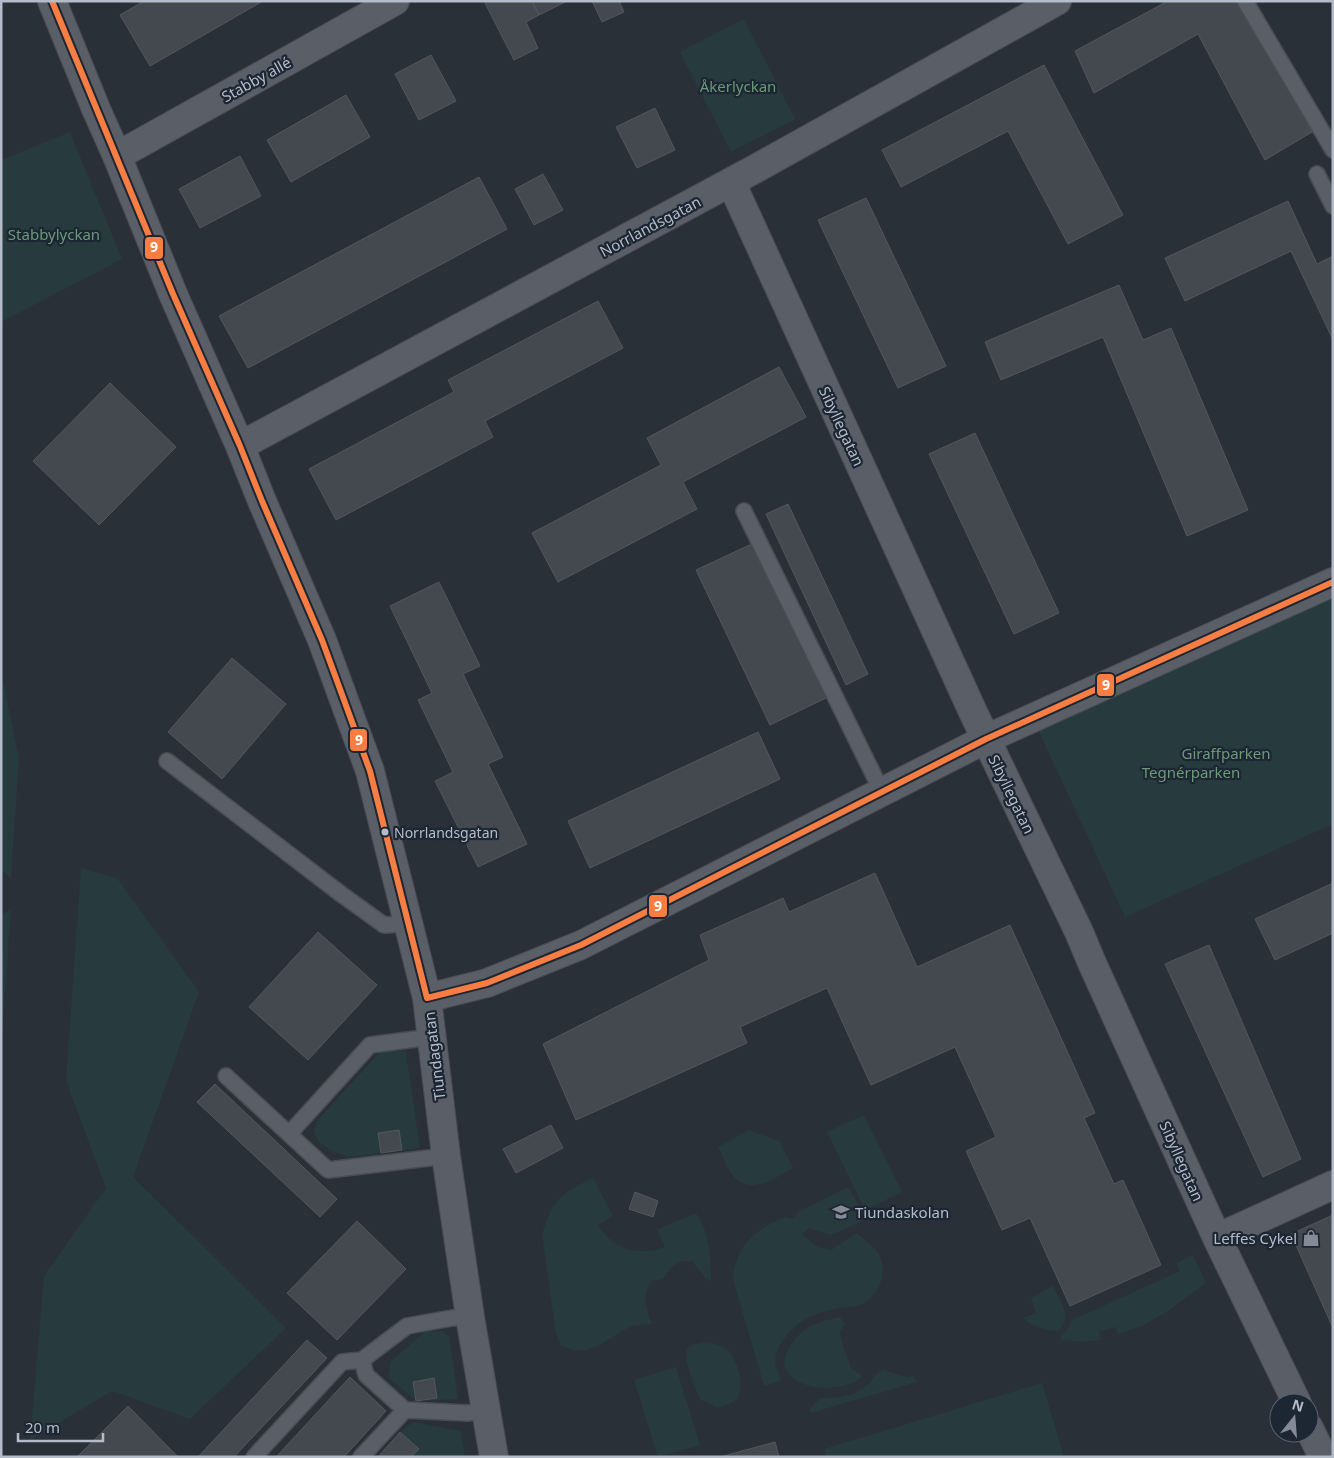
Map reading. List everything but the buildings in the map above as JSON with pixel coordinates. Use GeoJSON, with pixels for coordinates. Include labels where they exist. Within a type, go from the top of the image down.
{"type":"FeatureCollection","features":[{"type":"Feature","properties":{"kind":"street","name":"Tiundagatan"},"geometry":{"type":"LineString","coordinates":[[52,1],[173,294],[322,640],[370,771],[427,998],[446,1156],[470,1317],[494,1457]]}},
{"type":"Feature","properties":{"kind":"street","name":"Stabby allé"},"geometry":{"type":"LineString","coordinates":[[117,156],[394,1]]}},
{"type":"Feature","properties":{"kind":"street","name":"Norrlandsgatan"},"geometry":{"type":"LineString","coordinates":[[240,446],[731,182],[1057,1]]}},
{"type":"Feature","properties":{"kind":"street","name":"Sibyllegatan"},"geometry":{"type":"LineString","coordinates":[[731,182],[986,739],[1079,932],[1217,1238],[1292,1393]]}},
{"type":"Feature","properties":{"kind":"street"},"geometry":{"type":"LineString","coordinates":[[427,998],[487,983],[581,945],[986,739],[1333,582]]}},
{"type":"Feature","properties":{"kind":"street"},"geometry":{"type":"LineString","coordinates":[[1217,1238],[1333,1185]]}},
{"type":"Feature","properties":{"kind":"street"},"geometry":{"type":"LineString","coordinates":[[1316,1443],[1323,1457]]}},
{"type":"Feature","properties":{"kind":"lane"},"geometry":{"type":"LineString","coordinates":[[1245,1],[1333,150]]}},
{"type":"Feature","properties":{"kind":"lane"},"geometry":{"type":"LineString","coordinates":[[1318,174],[1333,206]]}},
{"type":"Feature","properties":{"kind":"lane"},"geometry":{"type":"LineString","coordinates":[[744,511],[882,792]]}},
{"type":"Feature","properties":{"kind":"lane"},"geometry":{"type":"LineString","coordinates":[[167,762],[384,925],[409,924]]}},
{"type":"Feature","properties":{"kind":"lane"},"geometry":{"type":"LineString","coordinates":[[289,1134],[370,1045],[431,1036]]}},
{"type":"Feature","properties":{"kind":"lane"},"geometry":{"type":"LineString","coordinates":[[226,1076],[328,1170],[446,1156]]}},
{"type":"Feature","properties":{"kind":"lane"},"geometry":{"type":"LineString","coordinates":[[254,1457],[342,1362],[362,1360],[407,1326],[452,1318],[470,1317]]}},
{"type":"Feature","properties":{"kind":"lane"},"geometry":{"type":"LineString","coordinates":[[362,1360],[366,1375],[404,1410],[467,1414],[486,1411]]}},
{"type":"Feature","properties":{"kind":"lane"},"geometry":{"type":"LineString","coordinates":[[361,1457],[404,1410]]}},
{"type":"Feature","properties":{"kind":"green space","name":"Åkerlyckan"},"geometry":{"type":"Polygon","coordinates":[[[744,19],[795,119],[731,152],[680,52],[744,19]]]}},
{"type":"Feature","properties":{"kind":"green space","name":"Stabbylyckan"},"geometry":{"type":"Polygon","coordinates":[[[70,132],[122,259],[1,322],[1,160],[70,132]]]}},
{"type":"Feature","properties":{"kind":"green space","name":"Tegnérparken"},"geometry":{"type":"Polygon","coordinates":[[[1333,595],[1333,824],[1125,917],[1036,725],[1333,595]]]}},
{"type":"Feature","properties":{"kind":"green space"},"geometry":{"type":"Polygon","coordinates":[[[1,671],[19,758],[11,879],[1,869],[1,671]]]}},
{"type":"Feature","properties":{"kind":"green space"},"geometry":{"type":"Polygon","coordinates":[[[81,868],[117,878],[199,992],[133,1177],[286,1328],[190,1419],[112,1391],[30,1440],[44,1276],[106,1188],[66,1081],[81,868]]]}},
{"type":"Feature","properties":{"kind":"green space"},"geometry":{"type":"Polygon","coordinates":[[[11,910],[1,1049],[1,914],[11,910]]]}},
{"type":"Feature","properties":{"kind":"green space"},"geometry":{"type":"Polygon","coordinates":[[[393,1050],[406,1052],[420,1148],[349,1157],[332,1151],[319,1142],[314,1131],[317,1121],[380,1052],[393,1050]]]}},
{"type":"Feature","properties":{"kind":"green space"},"geometry":{"type":"Polygon","coordinates":[[[864,1115],[902,1192],[865,1210],[827,1132],[864,1115]]]}},
{"type":"Feature","properties":{"kind":"green space"},"geometry":{"type":"Polygon","coordinates":[[[749,1130],[779,1141],[793,1168],[772,1180],[757,1185],[742,1183],[735,1178],[718,1147],[749,1130]]]}},
{"type":"Feature","properties":{"kind":"green space"},"geometry":{"type":"Polygon","coordinates":[[[593,1178],[613,1216],[598,1225],[611,1241],[627,1249],[645,1251],[665,1247],[657,1230],[696,1213],[707,1237],[711,1281],[705,1278],[693,1262],[680,1261],[670,1269],[663,1279],[651,1281],[648,1287],[645,1298],[652,1324],[631,1326],[601,1344],[586,1350],[574,1351],[561,1345],[556,1334],[542,1235],[550,1213],[559,1199],[573,1188],[593,1178]]]}},
{"type":"Feature","properties":{"kind":"green space"},"geometry":{"type":"Polygon","coordinates":[[[848,1187],[867,1219],[831,1235],[809,1228],[802,1235],[818,1247],[831,1250],[857,1233],[880,1256],[883,1271],[879,1287],[875,1294],[862,1304],[821,1313],[798,1324],[780,1345],[776,1354],[776,1367],[782,1380],[764,1386],[733,1279],[738,1257],[749,1240],[765,1227],[785,1217],[794,1219],[797,1213],[848,1187]]]}},
{"type":"Feature","properties":{"kind":"green space"},"geometry":{"type":"Polygon","coordinates":[[[1193,1255],[1206,1283],[1165,1313],[1142,1326],[1118,1334],[1116,1327],[1099,1332],[1101,1340],[1081,1342],[1061,1340],[1061,1336],[1070,1326],[1072,1320],[1180,1271],[1177,1263],[1193,1255]]]}},
{"type":"Feature","properties":{"kind":"green space"},"geometry":{"type":"Polygon","coordinates":[[[1053,1286],[1065,1316],[1063,1325],[1057,1331],[1038,1328],[1023,1318],[1036,1313],[1031,1298],[1053,1286]]]}},
{"type":"Feature","properties":{"kind":"green space"},"geometry":{"type":"Polygon","coordinates":[[[840,1317],[845,1324],[840,1332],[842,1343],[851,1368],[862,1376],[857,1381],[831,1388],[808,1386],[794,1379],[785,1367],[785,1361],[786,1354],[794,1340],[810,1326],[840,1317]]]}},
{"type":"Feature","properties":{"kind":"green space"},"geometry":{"type":"Polygon","coordinates":[[[440,1331],[449,1336],[458,1399],[416,1401],[388,1377],[391,1361],[425,1332],[440,1331]]]}},
{"type":"Feature","properties":{"kind":"green space"},"geometry":{"type":"Polygon","coordinates":[[[703,1342],[720,1345],[725,1348],[737,1365],[739,1373],[739,1395],[731,1403],[717,1408],[700,1399],[686,1358],[688,1348],[703,1342]]]}},
{"type":"Feature","properties":{"kind":"green space"},"geometry":{"type":"Polygon","coordinates":[[[676,1367],[700,1445],[658,1457],[634,1380],[676,1367]]]}},
{"type":"Feature","properties":{"kind":"green space"},"geometry":{"type":"Polygon","coordinates":[[[883,1370],[907,1377],[914,1376],[917,1382],[811,1413],[810,1409],[820,1398],[832,1398],[857,1392],[883,1370]]]}},
{"type":"Feature","properties":{"kind":"green space"},"geometry":{"type":"Polygon","coordinates":[[[1042,1383],[1064,1457],[826,1457],[824,1449],[1042,1383]]]}},
{"type":"Feature","properties":{"kind":"green space"},"geometry":{"type":"Polygon","coordinates":[[[413,1422],[461,1431],[465,1457],[411,1457],[419,1448],[400,1432],[413,1422]]]}},
{"type":"Feature","properties":{"kind":"transit line","name":"9"},"geometry":{"type":"LineString","coordinates":[[52,1],[173,294],[322,640],[370,771],[427,998]]}},
{"type":"Feature","properties":{"kind":"transit line","name":"9"},"geometry":{"type":"LineString","coordinates":[[427,998],[487,983],[581,945],[986,739],[1333,582]]}},
{"type":"Feature","properties":{"kind":"place","name":"Norrlandsgatan"},"geometry":{"type":"Point","coordinates":[385,832]}},
{"type":"Feature","properties":{"kind":"place","name":"Tiundaskolan"},"geometry":{"type":"Point","coordinates":[841,1212]}},
{"type":"Feature","properties":{"kind":"place","name":"Leffes Cykel"},"geometry":{"type":"Point","coordinates":[1311,1238]}},
{"type":"Feature","properties":{"kind":"park label","name":"Giraffparken"},"geometry":{"type":"Point","coordinates":[1226,753]}}]}
